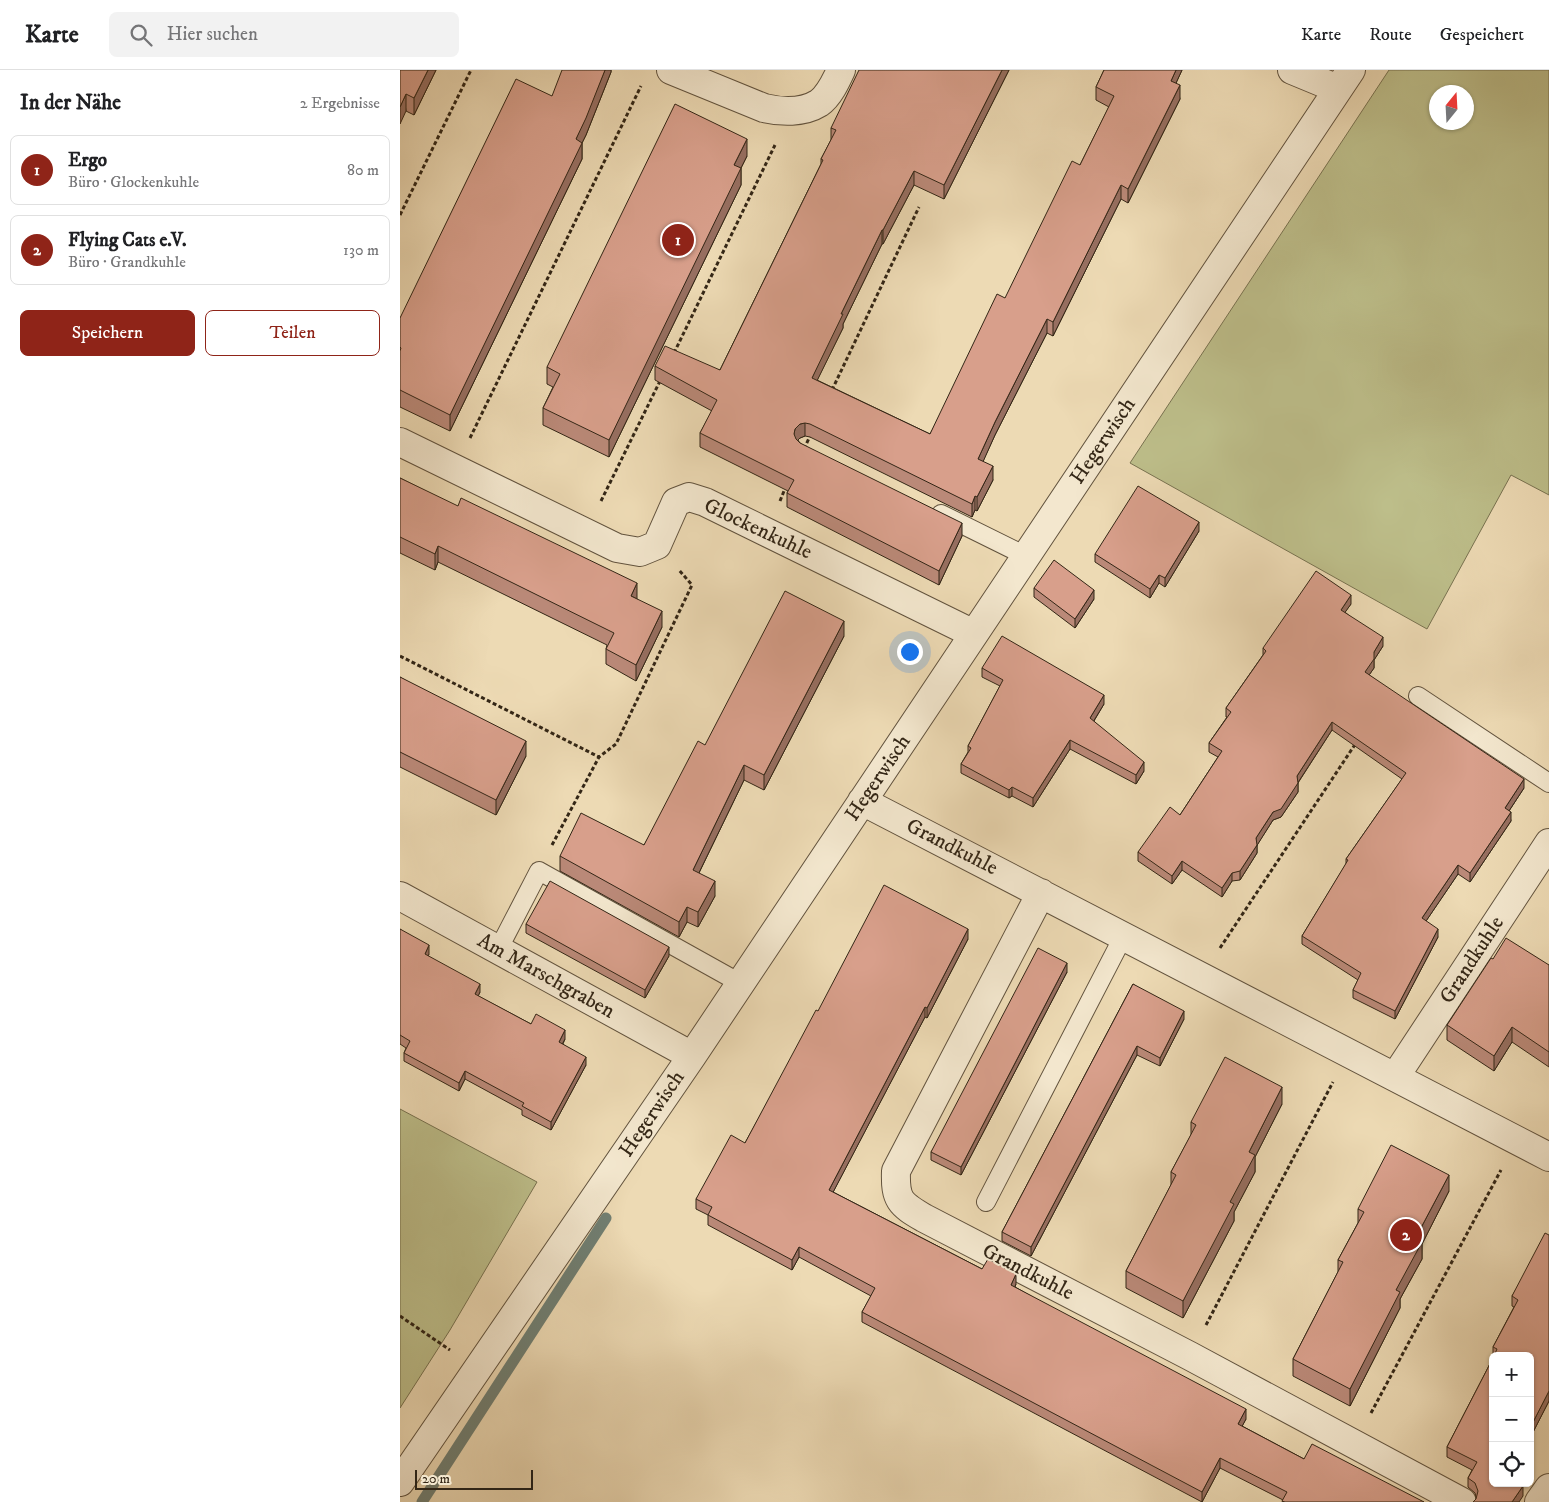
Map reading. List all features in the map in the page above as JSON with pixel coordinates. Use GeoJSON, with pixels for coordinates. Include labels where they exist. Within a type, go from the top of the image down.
{"type":"FeatureCollection","features":[{"type":"Feature","properties":{"kind":"street"},"geometry":{"type":"LineString","coordinates":[[671,70],[764,108],[777,111],[792,111],[819,103],[829,92],[841,70]]}},
{"type":"Feature","properties":{"kind":"street"},"geometry":{"type":"LineString","coordinates":[[1292,70],[1344,79]]}},
{"type":"Feature","properties":{"kind":"street","name":"Hegerwisch"},"geometry":{"type":"LineString","coordinates":[[400,1482],[692,1056],[1344,79]]}},
{"type":"Feature","properties":{"kind":"street"},"geometry":{"type":"LineString","coordinates":[[400,442],[617,548],[640,552],[657,545]]}},
{"type":"Feature","properties":{"kind":"street","name":"Glockenkuhle"},"geometry":{"type":"LineString","coordinates":[[657,545],[676,502],[689,497],[705,502],[766,531],[974,634]]}},
{"type":"Feature","properties":{"kind":"street","name":"Grandkuhle"},"geometry":{"type":"LineString","coordinates":[[862,801],[1549,1157]]}},
{"type":"Feature","properties":{"kind":"street","name":"Grandkuhle"},"geometry":{"type":"LineString","coordinates":[[1395,1077],[1549,843]]}},
{"type":"Feature","properties":{"kind":"street","name":"Grandkuhle"},"geometry":{"type":"LineString","coordinates":[[1041,893],[896,1171],[895,1186],[899,1199],[905,1208],[1190,1356],[1462,1502]]}},
{"type":"Feature","properties":{"kind":"street","name":"Am Marschgraben"},"geometry":{"type":"LineString","coordinates":[[400,896],[692,1056]]}},
{"type":"Feature","properties":{"kind":"street"},"geometry":{"type":"LineString","coordinates":[[1539,1502],[1549,1488]]}},
{"type":"Feature","properties":{"kind":"lane"},"geometry":{"type":"LineString","coordinates":[[929,508],[1026,556]]}},
{"type":"Feature","properties":{"kind":"lane"},"geometry":{"type":"LineString","coordinates":[[1418,696],[1549,782]]}},
{"type":"Feature","properties":{"kind":"lane"},"geometry":{"type":"LineString","coordinates":[[498,950],[539,872],[740,983]]}},
{"type":"Feature","properties":{"kind":"lane"},"geometry":{"type":"LineString","coordinates":[[986,1202],[1124,936]]}},
{"type":"Feature","properties":{"kind":"path"},"geometry":{"type":"LineString","coordinates":[[400,215],[471,70]]}},
{"type":"Feature","properties":{"kind":"path"},"geometry":{"type":"LineString","coordinates":[[454,469],[645,79]]}},
{"type":"Feature","properties":{"kind":"path"},"geometry":{"type":"LineString","coordinates":[[674,354],[792,111]]}},
{"type":"Feature","properties":{"kind":"path"},"geometry":{"type":"LineString","coordinates":[[830,394],[919,207]]}},
{"type":"Feature","properties":{"kind":"path"},"geometry":{"type":"LineString","coordinates":[[586,533],[665,372]]}},
{"type":"Feature","properties":{"kind":"path"},"geometry":{"type":"LineString","coordinates":[[801,456],[813,430]]}},
{"type":"Feature","properties":{"kind":"path"},"geometry":{"type":"LineString","coordinates":[[766,531],[789,481]]}},
{"type":"Feature","properties":{"kind":"path"},"geometry":{"type":"LineString","coordinates":[[539,872],[599,757],[616,744],[692,585],[657,545]]}},
{"type":"Feature","properties":{"kind":"path"},"geometry":{"type":"LineString","coordinates":[[400,656],[599,757]]}},
{"type":"Feature","properties":{"kind":"path"},"geometry":{"type":"LineString","coordinates":[[1202,976],[1361,736]]}},
{"type":"Feature","properties":{"kind":"path"},"geometry":{"type":"LineString","coordinates":[[1190,1356],[1348,1053]]}},
{"type":"Feature","properties":{"kind":"path"},"geometry":{"type":"LineString","coordinates":[[1354,1443],[1517,1140]]}},
{"type":"Feature","properties":{"kind":"path"},"geometry":{"type":"LineString","coordinates":[[400,1316],[478,1368]]}},
{"type":"Feature","properties":{"kind":"green space"},"geometry":{"type":"Polygon","coordinates":[[[1389,70],[1549,70],[1549,495],[1511,475],[1427,629],[1130,463],[1389,70]]]}},
{"type":"Feature","properties":{"kind":"green space"},"geometry":{"type":"Polygon","coordinates":[[[400,1109],[537,1182],[450,1330],[400,1408],[400,1109]]]}},
{"type":"Feature","properties":{"kind":"building"},"geometry":{"type":"Polygon","coordinates":[[[400,70],[428,70],[414,98],[406,94],[400,107],[400,70]]]}},
{"type":"Feature","properties":{"kind":"building"},"geometry":{"type":"Polygon","coordinates":[[[562,70],[605,70],[576,139],[582,143],[450,415],[400,390],[400,318],[516,79],[552,96],[562,70]]]}},
{"type":"Feature","properties":{"kind":"building"},"geometry":{"type":"Polygon","coordinates":[[[859,70],[1002,70],[944,185],[914,171],[882,230],[812,378],[930,434],[997,294],[1005,298],[1072,161],[1080,165],[1114,96],[1096,87],[1104,70],[1176,70],[1171,81],[1180,85],[1128,189],[1121,185],[1053,322],[1047,319],[995,422],[978,459],[993,466],[972,504],[810,424],[800,424],[795,429],[794,434],[800,443],[962,523],[939,571],[787,493],[794,480],[700,433],[717,400],[655,366],[665,346],[720,370],[823,160],[821,159],[836,130],[831,128],[859,70]]]}},
{"type":"Feature","properties":{"kind":"building"},"geometry":{"type":"Polygon","coordinates":[[[675,104],[747,139],[734,165],[741,168],[609,440],[543,408],[560,374],[547,367],[675,104]]]}},
{"type":"Feature","properties":{"kind":"building"},"geometry":{"type":"Polygon","coordinates":[[[400,478],[458,506],[461,498],[637,583],[631,596],[662,611],[636,665],[606,649],[614,633],[438,546],[435,554],[400,537],[400,478]]]}},
{"type":"Feature","properties":{"kind":"building"},"geometry":{"type":"Polygon","coordinates":[[[1138,486],[1199,522],[1165,578],[1159,575],[1150,589],[1095,554],[1138,486]]]}},
{"type":"Feature","properties":{"kind":"building"},"geometry":{"type":"Polygon","coordinates":[[[1054,560],[1094,590],[1075,619],[1034,588],[1054,560]]]}},
{"type":"Feature","properties":{"kind":"building"},"geometry":{"type":"Polygon","coordinates":[[[1316,571],[1351,595],[1341,610],[1383,637],[1374,652],[1374,659],[1365,672],[1524,779],[1505,808],[1511,812],[1470,873],[1458,865],[1422,918],[1438,929],[1395,1011],[1353,990],[1361,973],[1302,936],[1348,860],[1346,859],[1406,773],[1332,722],[1297,776],[1298,783],[1281,809],[1273,812],[1256,838],[1257,845],[1240,871],[1232,873],[1222,888],[1182,861],[1172,876],[1138,852],[1170,807],[1180,815],[1222,751],[1209,743],[1231,712],[1226,708],[1266,651],[1263,648],[1316,571]]]}},
{"type":"Feature","properties":{"kind":"building"},"geometry":{"type":"Polygon","coordinates":[[[785,591],[844,621],[764,775],[744,765],[693,870],[715,881],[698,912],[687,907],[679,922],[560,856],[581,813],[644,845],[698,741],[705,745],[785,591]]]}},
{"type":"Feature","properties":{"kind":"building"},"geometry":{"type":"Polygon","coordinates":[[[1002,636],[1104,695],[1090,718],[1144,762],[1136,775],[1070,740],[1033,798],[1012,787],[1009,790],[961,764],[971,748],[968,746],[1003,680],[982,668],[1002,636]]]}},
{"type":"Feature","properties":{"kind":"building"},"geometry":{"type":"Polygon","coordinates":[[[400,677],[526,741],[496,800],[400,752],[400,677]]]}},
{"type":"Feature","properties":{"kind":"building"},"geometry":{"type":"Polygon","coordinates":[[[550,881],[669,947],[645,990],[526,924],[550,881]]]}},
{"type":"Feature","properties":{"kind":"building"},"geometry":{"type":"Polygon","coordinates":[[[884,885],[968,929],[829,1190],[982,1269],[988,1259],[1016,1274],[1011,1285],[1246,1409],[1238,1424],[1304,1459],[1312,1444],[1424,1502],[1285,1502],[1282,1501],[1287,1492],[1220,1458],[1202,1492],[862,1312],[875,1288],[799,1247],[792,1260],[708,1215],[712,1207],[696,1199],[731,1135],[745,1143],[816,1010],[818,1011],[884,885]]]}},
{"type":"Feature","properties":{"kind":"building"},"geometry":{"type":"Polygon","coordinates":[[[400,929],[429,945],[425,954],[480,984],[475,994],[531,1024],[536,1014],[565,1030],[559,1042],[586,1057],[551,1122],[522,1106],[524,1103],[465,1071],[459,1083],[404,1053],[410,1041],[400,1035],[400,929]]]}},
{"type":"Feature","properties":{"kind":"building"},"geometry":{"type":"Polygon","coordinates":[[[1506,938],[1549,965],[1549,1052],[1512,1027],[1494,1056],[1447,1025],[1506,938]]]}},
{"type":"Feature","properties":{"kind":"building"},"geometry":{"type":"Polygon","coordinates":[[[1038,948],[1067,963],[961,1167],[931,1152],[1038,948]]]}},
{"type":"Feature","properties":{"kind":"building"},"geometry":{"type":"Polygon","coordinates":[[[1133,984],[1184,1011],[1160,1058],[1137,1046],[1031,1247],[1002,1232],[1133,984]]]}},
{"type":"Feature","properties":{"kind":"building"},"geometry":{"type":"Polygon","coordinates":[[[1225,1057],[1282,1087],[1249,1152],[1255,1155],[1230,1202],[1234,1204],[1183,1301],[1126,1271],[1176,1175],[1171,1172],[1196,1125],[1191,1122],[1225,1057]]]}},
{"type":"Feature","properties":{"kind":"building"},"geometry":{"type":"Polygon","coordinates":[[[1391,1145],[1449,1175],[1415,1239],[1422,1242],[1396,1290],[1400,1292],[1350,1389],[1293,1359],[1343,1262],[1338,1260],[1364,1212],[1358,1209],[1391,1145]]]}},
{"type":"Feature","properties":{"kind":"building"},"geometry":{"type":"Polygon","coordinates":[[[1545,1233],[1549,1235],[1549,1391],[1534,1420],[1534,1352],[1496,1352],[1497,1349],[1493,1347],[1518,1300],[1512,1296],[1545,1233]]]}},
{"type":"Feature","properties":{"kind":"building"},"geometry":{"type":"Polygon","coordinates":[[[1489,1366],[1489,1487],[1522,1487],[1512,1502],[1473,1502],[1478,1491],[1475,1483],[1468,1478],[1477,1462],[1447,1447],[1489,1366]]]}},
{"type":"Feature","properties":{"kind":"waterway"},"geometry":{"type":"LineString","coordinates":[[422,1502],[606,1218]]}},
{"type":"Feature","properties":{"kind":"place","name":"Ergo"},"geometry":{"type":"Point","coordinates":[678,240]}},
{"type":"Feature","properties":{"kind":"place","name":"Flying Cats e.V."},"geometry":{"type":"Point","coordinates":[1406,1235]}}]}
